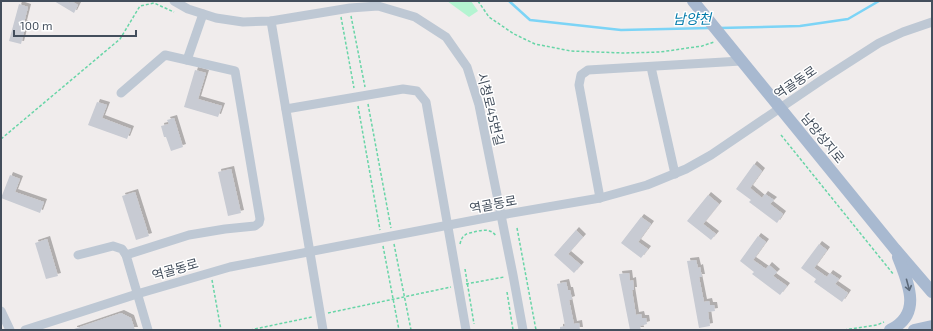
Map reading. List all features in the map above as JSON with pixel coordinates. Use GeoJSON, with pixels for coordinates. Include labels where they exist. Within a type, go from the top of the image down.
{"type":"FeatureCollection","features":[{"type":"Feature","properties":{"kind":"main road","name":"남양성지로"},"geometry":{"type":"LineString","coordinates":[[693,1],[895,249],[932,292]]}},
{"type":"Feature","properties":{"kind":"main road"},"geometry":{"type":"LineString","coordinates":[[888,325],[899,324],[908,311],[910,304],[908,283],[895,249]]}},
{"type":"Feature","properties":{"kind":"main road"},"geometry":{"type":"LineString","coordinates":[[914,330],[932,326]]}},
{"type":"Feature","properties":{"kind":"street","name":"시청로45번길"},"geometry":{"type":"LineString","coordinates":[[174,1],[188,9],[202,14],[216,18],[243,22],[271,21],[350,8],[378,6],[415,17],[446,37],[467,67],[479,105],[523,330]]}},
{"type":"Feature","properties":{"kind":"street"},"geometry":{"type":"LineString","coordinates":[[187,60],[202,14]]}},
{"type":"Feature","properties":{"kind":"street"},"geometry":{"type":"LineString","coordinates":[[271,21],[323,330]]}},
{"type":"Feature","properties":{"kind":"street","name":"역골동로"},"geometry":{"type":"LineString","coordinates":[[25,330],[137,294],[230,267],[600,198],[647,185],[675,174],[711,155],[879,43],[903,32],[932,22]]}},
{"type":"Feature","properties":{"kind":"street"},"geometry":{"type":"LineString","coordinates":[[121,93],[165,55],[235,71],[260,219],[259,223],[255,226],[189,235],[126,255]]}},
{"type":"Feature","properties":{"kind":"street"},"geometry":{"type":"LineString","coordinates":[[600,198],[579,84],[581,75],[588,70],[742,61]]}},
{"type":"Feature","properties":{"kind":"street"},"geometry":{"type":"LineString","coordinates":[[652,67],[675,174]]}},
{"type":"Feature","properties":{"kind":"street"},"geometry":{"type":"LineString","coordinates":[[286,109],[403,89],[417,91],[426,102],[458,286],[471,330]]}},
{"type":"Feature","properties":{"kind":"street"},"geometry":{"type":"LineString","coordinates":[[78,255],[113,246],[122,249],[126,255],[148,330]]}},
{"type":"Feature","properties":{"kind":"street"},"geometry":{"type":"LineString","coordinates":[[1,311],[10,330]]}},
{"type":"Feature","properties":{"kind":"path"},"geometry":{"type":"LineString","coordinates":[[478,1],[490,17],[514,34],[535,44],[564,50],[624,53],[660,52],[702,46]]}},
{"type":"Feature","properties":{"kind":"path"},"geometry":{"type":"LineString","coordinates":[[1,139],[120,39],[140,6],[154,3],[174,12]]}},
{"type":"Feature","properties":{"kind":"path"},"geometry":{"type":"LineString","coordinates":[[350,8],[411,330]]}},
{"type":"Feature","properties":{"kind":"path"},"geometry":{"type":"LineString","coordinates":[[340,10],[399,330]]}},
{"type":"Feature","properties":{"kind":"path"},"geometry":{"type":"LineString","coordinates":[[781,135],[896,279]]}},
{"type":"Feature","properties":{"kind":"path"},"geometry":{"type":"LineString","coordinates":[[517,228],[536,330]]}},
{"type":"Feature","properties":{"kind":"path"},"geometry":{"type":"LineString","coordinates":[[460,244],[462,238],[466,234],[483,230],[494,233],[497,238]]}},
{"type":"Feature","properties":{"kind":"path"},"geometry":{"type":"LineString","coordinates":[[465,268],[468,284],[471,330]]}},
{"type":"Feature","properties":{"kind":"path"},"geometry":{"type":"LineString","coordinates":[[210,273],[221,330]]}},
{"type":"Feature","properties":{"kind":"path"},"geometry":{"type":"LineString","coordinates":[[250,330],[504,277]]}},
{"type":"Feature","properties":{"kind":"path"},"geometry":{"type":"LineString","coordinates":[[507,292],[513,330]]}},
{"type":"Feature","properties":{"kind":"path"},"geometry":{"type":"LineString","coordinates":[[844,330],[877,325],[888,325]]}},
{"type":"Feature","properties":{"kind":"green space"},"geometry":{"type":"Polygon","coordinates":[[[447,1],[471,1],[478,11],[469,17],[447,1]]]}},
{"type":"Feature","properties":{"kind":"building"},"geometry":{"type":"Polygon","coordinates":[[[54,1],[66,1],[70,3],[71,1],[78,5],[74,13],[54,1]]]}},
{"type":"Feature","properties":{"kind":"building"},"geometry":{"type":"Polygon","coordinates":[[[19,4],[28,7],[21,44],[9,41],[19,4]]]}},
{"type":"Feature","properties":{"kind":"building"},"geometry":{"type":"Polygon","coordinates":[[[195,70],[206,73],[198,99],[222,106],[218,117],[184,107],[195,70]]]}},
{"type":"Feature","properties":{"kind":"building"},"geometry":{"type":"Polygon","coordinates":[[[97,102],[107,105],[102,118],[131,129],[127,139],[88,125],[97,102]]]}},
{"type":"Feature","properties":{"kind":"building"},"geometry":{"type":"Polygon","coordinates":[[[174,118],[183,147],[171,151],[166,137],[164,137],[161,126],[169,124],[167,120],[174,118]]]}},
{"type":"Feature","properties":{"kind":"building"},"geometry":{"type":"Polygon","coordinates":[[[754,164],[762,171],[750,188],[762,198],[765,194],[774,200],[770,204],[783,214],[777,223],[749,202],[751,200],[736,189],[754,164]]]}},
{"type":"Feature","properties":{"kind":"building"},"geometry":{"type":"Polygon","coordinates":[[[231,169],[241,213],[228,216],[218,172],[231,169]]]}},
{"type":"Feature","properties":{"kind":"building"},"geometry":{"type":"Polygon","coordinates":[[[10,175],[20,179],[15,192],[44,202],[40,213],[1,198],[10,175]]]}},
{"type":"Feature","properties":{"kind":"building"},"geometry":{"type":"Polygon","coordinates":[[[135,192],[149,236],[136,240],[122,196],[135,192]]]}},
{"type":"Feature","properties":{"kind":"building"},"geometry":{"type":"Polygon","coordinates":[[[708,195],[719,204],[703,224],[716,234],[711,240],[687,221],[708,195]]]}},
{"type":"Feature","properties":{"kind":"building"},"geometry":{"type":"Polygon","coordinates":[[[641,217],[651,224],[638,242],[648,249],[641,258],[621,243],[641,217]]]}},
{"type":"Feature","properties":{"kind":"building"},"geometry":{"type":"Polygon","coordinates":[[[576,230],[583,237],[568,254],[581,265],[574,273],[554,255],[576,230]]]}},
{"type":"Feature","properties":{"kind":"building"},"geometry":{"type":"Polygon","coordinates":[[[758,236],[766,242],[753,260],[766,269],[769,265],[777,272],[773,276],[787,286],[780,295],[752,274],[754,272],[740,261],[758,236]]]}},
{"type":"Feature","properties":{"kind":"building"},"geometry":{"type":"Polygon","coordinates":[[[47,239],[58,276],[46,279],[35,243],[47,239]]]}},
{"type":"Feature","properties":{"kind":"building"},"geometry":{"type":"Polygon","coordinates":[[[819,244],[827,250],[814,268],[827,277],[830,273],[839,279],[835,284],[848,293],[842,302],[814,282],[816,279],[801,268],[819,244]]]}},
{"type":"Feature","properties":{"kind":"building"},"geometry":{"type":"Polygon","coordinates":[[[696,260],[698,268],[700,267],[702,277],[699,277],[704,302],[709,301],[710,305],[714,305],[715,311],[708,312],[710,326],[699,328],[687,261],[696,260]]]}},
{"type":"Feature","properties":{"kind":"building"},"geometry":{"type":"Polygon","coordinates":[[[629,273],[630,281],[633,280],[634,290],[632,290],[636,315],[641,314],[642,318],[646,318],[647,324],[640,326],[641,330],[630,330],[619,274],[629,273]]]}},
{"type":"Feature","properties":{"kind":"building"},"geometry":{"type":"Polygon","coordinates":[[[566,282],[572,299],[569,300],[574,324],[579,323],[580,330],[560,330],[560,327],[565,326],[557,284],[566,282]]]}},
{"type":"Feature","properties":{"kind":"building"},"geometry":{"type":"Polygon","coordinates":[[[121,313],[131,318],[135,330],[74,330],[74,329],[121,313]]]}},
{"type":"Feature","properties":{"kind":"waterway","name":"남양천"},"geometry":{"type":"LineString","coordinates":[[509,1],[530,20],[621,30],[710,28]]}},
{"type":"Feature","properties":{"kind":"waterway","name":"남양천"},"geometry":{"type":"LineString","coordinates":[[719,28],[800,26],[848,19],[879,1]]}}]}
